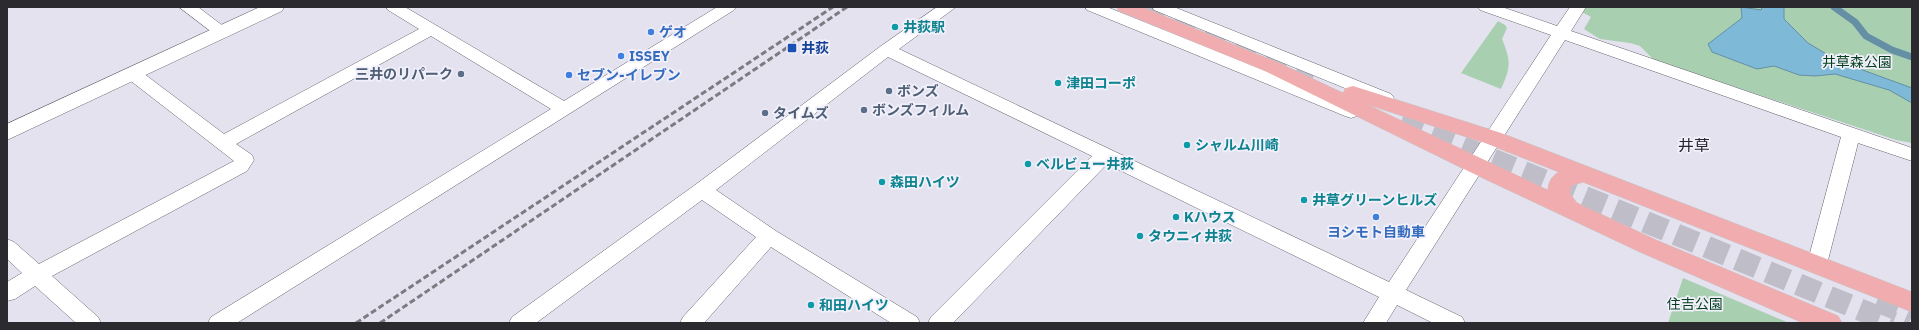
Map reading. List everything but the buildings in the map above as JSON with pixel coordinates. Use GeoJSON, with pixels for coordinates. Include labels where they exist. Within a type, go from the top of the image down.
{"type":"FeatureCollection","features":[{"type":"Feature","properties":{"kind":"main road"},"geometry":{"type":"LineString","coordinates":[[1126,7],[1272,67],[1476,166],[1648,246],[1829,323]]}},
{"type":"Feature","properties":{"kind":"main road"},"geometry":{"type":"LineString","coordinates":[[1272,67],[1493,138],[1912,302]]}},
{"type":"Feature","properties":{"kind":"main road"},"geometry":{"type":"LineString","coordinates":[[1569,209],[1559,195],[1560,182],[1570,176],[1585,174]]}},
{"type":"Feature","properties":{"kind":"street"},"geometry":{"type":"LineString","coordinates":[[187,7],[223,32]]}},
{"type":"Feature","properties":{"kind":"street"},"geometry":{"type":"LineString","coordinates":[[7,133],[275,7]]}},
{"type":"Feature","properties":{"kind":"street"},"geometry":{"type":"LineString","coordinates":[[394,7],[565,110]]}},
{"type":"Feature","properties":{"kind":"street"},"geometry":{"type":"LineString","coordinates":[[219,323],[565,110],[728,7]]}},
{"type":"Feature","properties":{"kind":"street"},"geometry":{"type":"LineString","coordinates":[[520,323],[702,190],[887,50],[948,7]]}},
{"type":"Feature","properties":{"kind":"street"},"geometry":{"type":"LineString","coordinates":[[1093,7],[1436,146]]}},
{"type":"Feature","properties":{"kind":"street"},"geometry":{"type":"LineString","coordinates":[[1160,7],[1450,125]]}},
{"type":"Feature","properties":{"kind":"street"},"geometry":{"type":"LineString","coordinates":[[1486,7],[1912,155]]}},
{"type":"Feature","properties":{"kind":"street"},"geometry":{"type":"LineString","coordinates":[[1374,323],[1464,181],[1476,166],[1578,7]]}},
{"type":"Feature","properties":{"kind":"street"},"geometry":{"type":"LineString","coordinates":[[223,143],[431,29]]}},
{"type":"Feature","properties":{"kind":"street"},"geometry":{"type":"LineString","coordinates":[[887,50],[1454,323]]}},
{"type":"Feature","properties":{"kind":"street"},"geometry":{"type":"LineString","coordinates":[[7,293],[37,274],[240,166],[245,160],[133,74]]}},
{"type":"Feature","properties":{"kind":"street"},"geometry":{"type":"LineString","coordinates":[[1817,264],[1851,133]]}},
{"type":"Feature","properties":{"kind":"street"},"geometry":{"type":"LineString","coordinates":[[939,323],[1104,155]]}},
{"type":"Feature","properties":{"kind":"street"},"geometry":{"type":"LineString","coordinates":[[702,190],[769,236],[909,323]]}},
{"type":"Feature","properties":{"kind":"street"},"geometry":{"type":"LineString","coordinates":[[691,323],[769,236]]}},
{"type":"Feature","properties":{"kind":"street"},"geometry":{"type":"LineString","coordinates":[[7,247],[90,323]]}},
{"type":"Feature","properties":{"kind":"green space","name":"井草森公園"},"geometry":{"type":"Polygon","coordinates":[[[1582,7],[1912,7],[1912,143],[1896,140],[1654,60],[1640,46],[1630,43],[1600,39],[1584,29],[1591,17],[1580,11],[1582,7]]]}},
{"type":"Feature","properties":{"kind":"green space"},"geometry":{"type":"Polygon","coordinates":[[[1498,21],[1507,28],[1502,39],[1509,64],[1507,75],[1501,89],[1461,73],[1498,21]]]}},
{"type":"Feature","properties":{"kind":"green space","name":"住吉公園"},"geometry":{"type":"Polygon","coordinates":[[[1683,278],[1789,323],[1668,323],[1683,278]]]}},
{"type":"Feature","properties":{"kind":"water"},"geometry":{"type":"Polygon","coordinates":[[[1741,7],[1761,10],[1762,7],[1784,7],[1784,19],[1808,43],[1838,61],[1912,88],[1912,103],[1889,90],[1835,74],[1815,76],[1799,75],[1774,66],[1757,69],[1712,52],[1708,44],[1742,18],[1741,7]]]}},
{"type":"Feature","properties":{"kind":"waterway"},"geometry":{"type":"LineString","coordinates":[[1834,7],[1855,22],[1866,36],[1892,50],[1912,57]]}},
{"type":"Feature","properties":{"kind":"tunnel"},"geometry":{"type":"LineString","coordinates":[[1144,7],[1314,75]]}},
{"type":"Feature","properties":{"kind":"tunnel"},"geometry":{"type":"LineString","coordinates":[[1401,122],[1893,323]]}},
{"type":"Feature","properties":{"kind":"tunnel"},"geometry":{"type":"LineString","coordinates":[[1877,301],[1912,316]]}},
{"type":"Feature","properties":{"kind":"railway"},"geometry":{"type":"LineString","coordinates":[[356,323],[833,7]]}},
{"type":"Feature","properties":{"kind":"railway"},"geometry":{"type":"LineString","coordinates":[[380,323],[847,7]]}},
{"type":"Feature","properties":{"kind":"place","name":"井荻駅"},"geometry":{"type":"Point","coordinates":[895,27]}},
{"type":"Feature","properties":{"kind":"place","name":"ゲオ"},"geometry":{"type":"Point","coordinates":[651,32]}},
{"type":"Feature","properties":{"kind":"place","name":"井荻"},"geometry":{"type":"Point","coordinates":[792,48]}},
{"type":"Feature","properties":{"kind":"place","name":"ISSEY"},"geometry":{"type":"Point","coordinates":[621,56]}},
{"type":"Feature","properties":{"kind":"place","name":"三井のリパーク"},"geometry":{"type":"Point","coordinates":[461,74]}},
{"type":"Feature","properties":{"kind":"place","name":"セブン-イレブン"},"geometry":{"type":"Point","coordinates":[569,75]}},
{"type":"Feature","properties":{"kind":"place","name":"津田コーポ"},"geometry":{"type":"Point","coordinates":[1058,83]}},
{"type":"Feature","properties":{"kind":"place","name":"ボンズ"},"geometry":{"type":"Point","coordinates":[889,91]}},
{"type":"Feature","properties":{"kind":"place","name":"ボンズフィルム"},"geometry":{"type":"Point","coordinates":[864,110]}},
{"type":"Feature","properties":{"kind":"place","name":"タイムズ"},"geometry":{"type":"Point","coordinates":[765,113]}},
{"type":"Feature","properties":{"kind":"place","name":"シャルム川崎"},"geometry":{"type":"Point","coordinates":[1187,145]}},
{"type":"Feature","properties":{"kind":"place","name":"ベルビュー井荻"},"geometry":{"type":"Point","coordinates":[1028,164]}},
{"type":"Feature","properties":{"kind":"place","name":"森田ハイツ"},"geometry":{"type":"Point","coordinates":[882,182]}},
{"type":"Feature","properties":{"kind":"place","name":"井草グリーンヒルズ"},"geometry":{"type":"Point","coordinates":[1304,200]}},
{"type":"Feature","properties":{"kind":"place","name":"Kハウス"},"geometry":{"type":"Point","coordinates":[1176,217]}},
{"type":"Feature","properties":{"kind":"place","name":"ヨシモト自動車"},"geometry":{"type":"Point","coordinates":[1376,217]}},
{"type":"Feature","properties":{"kind":"place","name":"タウニィ井荻"},"geometry":{"type":"Point","coordinates":[1140,236]}},
{"type":"Feature","properties":{"kind":"place","name":"和田ハイツ"},"geometry":{"type":"Point","coordinates":[811,305]}},
{"type":"Feature","properties":{"kind":"district","name":"井草"},"geometry":{"type":"Point","coordinates":[1694,145]}}]}
